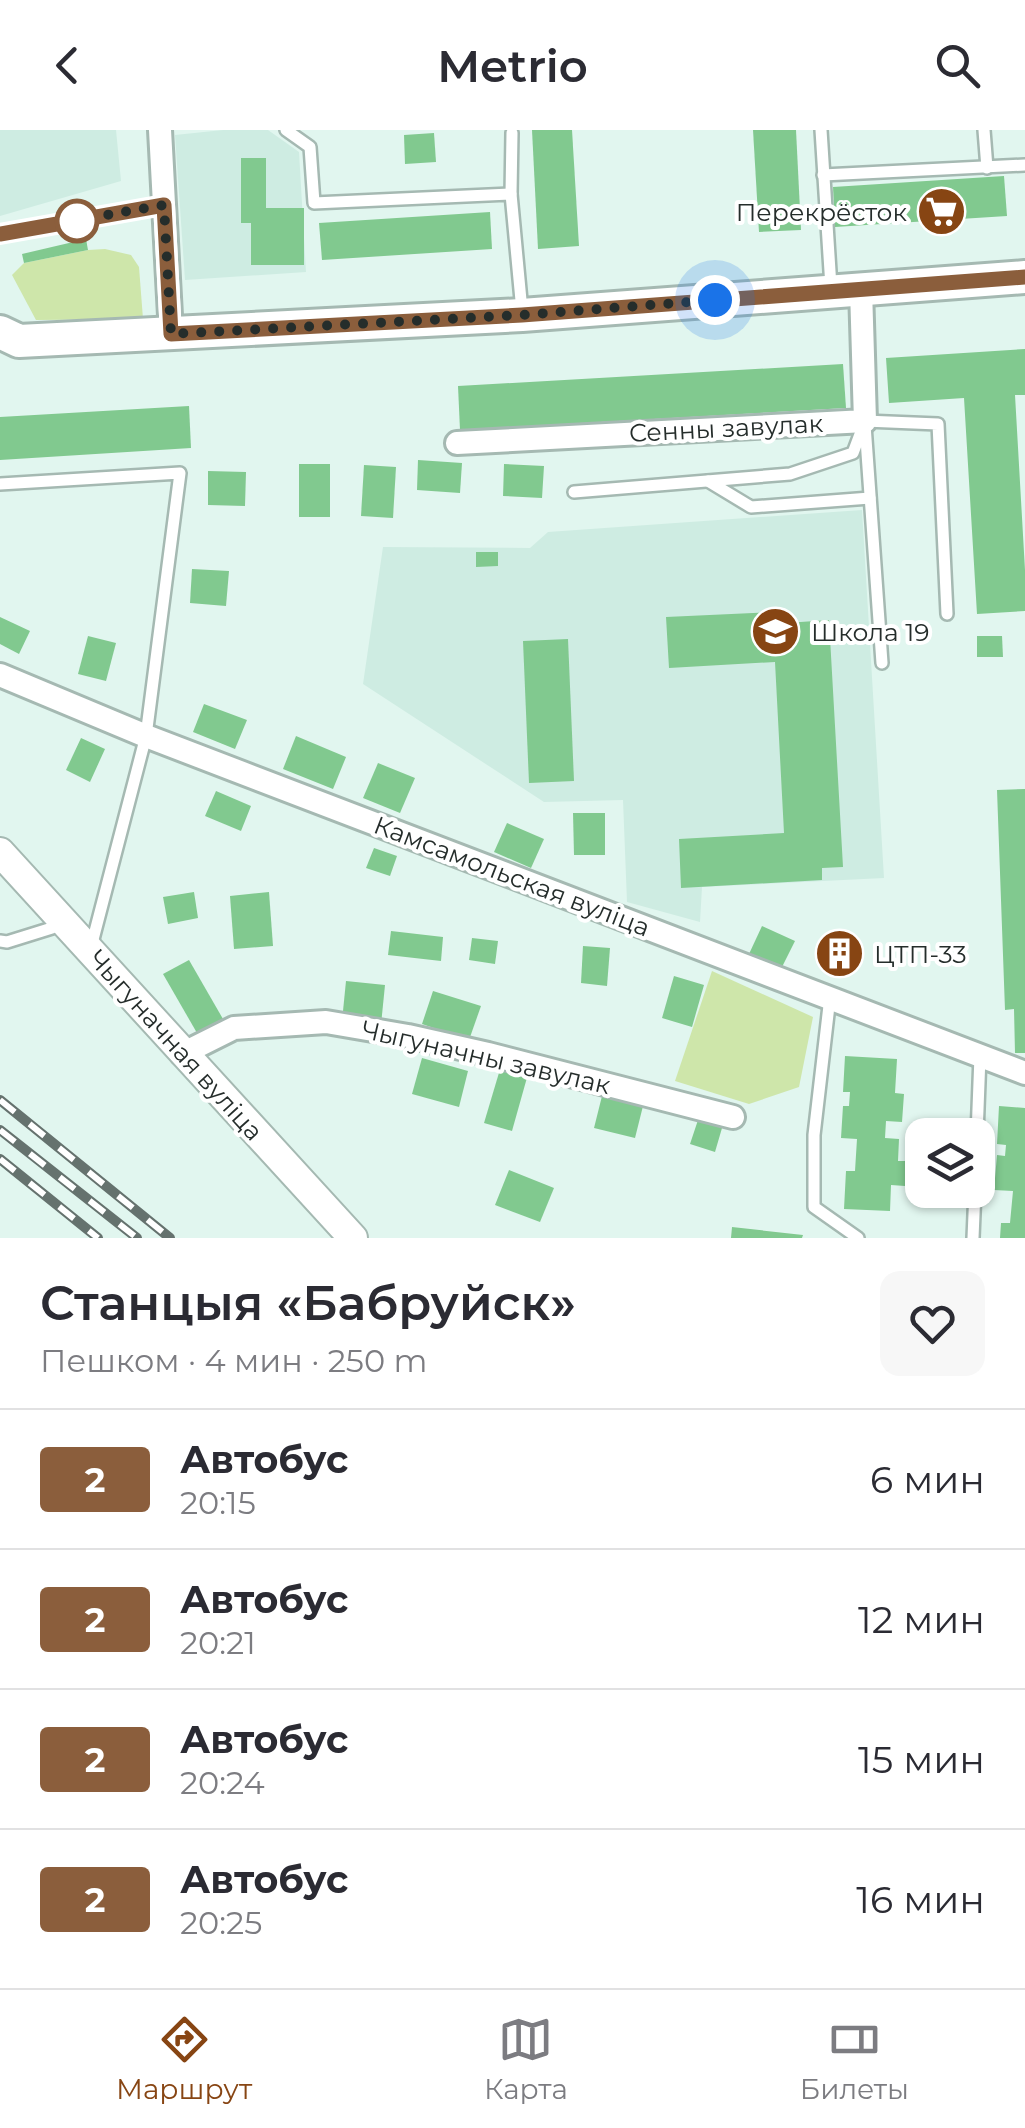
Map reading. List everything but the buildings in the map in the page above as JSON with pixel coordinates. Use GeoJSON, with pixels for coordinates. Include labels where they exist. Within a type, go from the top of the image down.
{"type":"FeatureCollection","features":[{"type":"Feature","properties":{"kind":"main road"},"geometry":{"type":"LineString","coordinates":[[5,339],[522,315],[1025,277]]}},
{"type":"Feature","properties":{"kind":"street"},"geometry":{"type":"LineString","coordinates":[[160,130],[171,334]]}},
{"type":"Feature","properties":{"kind":"street"},"geometry":{"type":"LineString","coordinates":[[846,291],[864,421]]}},
{"type":"Feature","properties":{"kind":"street","name":"Сенны завулак"},"geometry":{"type":"LineString","coordinates":[[457,443],[864,421]]}},
{"type":"Feature","properties":{"kind":"street","name":"Камсамольская вуліца"},"geometry":{"type":"LineString","coordinates":[[0,675],[146,736],[1025,1072]]}},
{"type":"Feature","properties":{"kind":"street","name":"Чыгуначная вуліца"},"geometry":{"type":"LineString","coordinates":[[0,852],[352,1238]]}},
{"type":"Feature","properties":{"kind":"street","name":"Чыгуначны завулак"},"geometry":{"type":"LineString","coordinates":[[182,1054],[234,1028],[326,1022],[472,1050],[733,1117]]}},
{"type":"Feature","properties":{"kind":"lane"},"geometry":{"type":"LineString","coordinates":[[286,130],[310,147],[314,204],[511,194]]}},
{"type":"Feature","properties":{"kind":"lane"},"geometry":{"type":"LineString","coordinates":[[821,130],[822,175],[846,291]]}},
{"type":"Feature","properties":{"kind":"lane"},"geometry":{"type":"LineString","coordinates":[[984,130],[986,168]]}},
{"type":"Feature","properties":{"kind":"lane"},"geometry":{"type":"LineString","coordinates":[[512,133],[511,194],[522,315]]}},
{"type":"Feature","properties":{"kind":"lane"},"geometry":{"type":"LineString","coordinates":[[822,175],[1025,165]]}},
{"type":"Feature","properties":{"kind":"lane"},"geometry":{"type":"LineString","coordinates":[[0,234],[164,205]]}},
{"type":"Feature","properties":{"kind":"lane"},"geometry":{"type":"LineString","coordinates":[[574,492],[790,474],[853,453],[864,421]]}},
{"type":"Feature","properties":{"kind":"lane"},"geometry":{"type":"LineString","coordinates":[[864,421],[882,664]]}},
{"type":"Feature","properties":{"kind":"lane"},"geometry":{"type":"LineString","coordinates":[[864,421],[938,424],[947,614]]}},
{"type":"Feature","properties":{"kind":"lane"},"geometry":{"type":"LineString","coordinates":[[0,484],[180,473],[146,736],[90,951]]}},
{"type":"Feature","properties":{"kind":"lane"},"geometry":{"type":"LineString","coordinates":[[708,481],[751,507],[870,498]]}},
{"type":"Feature","properties":{"kind":"lane"},"geometry":{"type":"LineString","coordinates":[[0,941],[52,928],[60,918]]}},
{"type":"Feature","properties":{"kind":"lane"},"geometry":{"type":"LineString","coordinates":[[830,997],[814,1136],[814,1206],[858,1238]]}},
{"type":"Feature","properties":{"kind":"lane"},"geometry":{"type":"LineString","coordinates":[[978,1118],[980,1056]]}},
{"type":"Feature","properties":{"kind":"lane"},"geometry":{"type":"LineString","coordinates":[[973,1238],[974,1208]]}},
{"type":"Feature","properties":{"kind":"shaded area"},"geometry":{"type":"Polygon","coordinates":[[[0,130],[116,130],[121,181],[0,216],[0,130]]]}},
{"type":"Feature","properties":{"kind":"shaded area"},"geometry":{"type":"Polygon","coordinates":[[[268,130],[299,152],[306,272],[185,280],[175,135],[268,130]]]}},
{"type":"Feature","properties":{"kind":"shaded area"},"geometry":{"type":"Polygon","coordinates":[[[862,510],[884,878],[702,887],[700,922],[627,902],[623,800],[544,802],[363,684],[383,547],[530,548],[548,532],[862,510]]]}},
{"type":"Feature","properties":{"kind":"green space"},"geometry":{"type":"Polygon","coordinates":[[[105,249],[131,255],[139,267],[143,319],[36,320],[12,275],[24,263],[105,249]]]}},
{"type":"Feature","properties":{"kind":"green space"},"geometry":{"type":"Polygon","coordinates":[[[712,971],[813,1017],[799,1087],[749,1104],[675,1081],[712,971]]]}},
{"type":"Feature","properties":{"kind":"railway"},"geometry":{"type":"LineString","coordinates":[[0,1100],[170,1238]]}},
{"type":"Feature","properties":{"kind":"railway"},"geometry":{"type":"LineString","coordinates":[[0,1130],[137,1238]]}},
{"type":"Feature","properties":{"kind":"railway"},"geometry":{"type":"LineString","coordinates":[[0,1159],[98,1238]]}},
{"type":"Feature","properties":{"kind":"bus line","name":"2"},"geometry":{"type":"LineString","coordinates":[[0,234],[164,205],[171,334],[522,315],[1025,277]]}},
{"type":"Feature","properties":{"kind":"place","name":"Перекрёсток"},"geometry":{"type":"Point","coordinates":[942,212]}},
{"type":"Feature","properties":{"kind":"place","name":"Школа 19"},"geometry":{"type":"Point","coordinates":[776,632]}},
{"type":"Feature","properties":{"kind":"place","name":"ЦТП-33"},"geometry":{"type":"Point","coordinates":[839,954]}},
{"type":"Feature","properties":{"kind":"route"},"geometry":{"type":"LineString","coordinates":[[77,221],[66,222],[164,205],[171,334],[715,300]]}}]}
